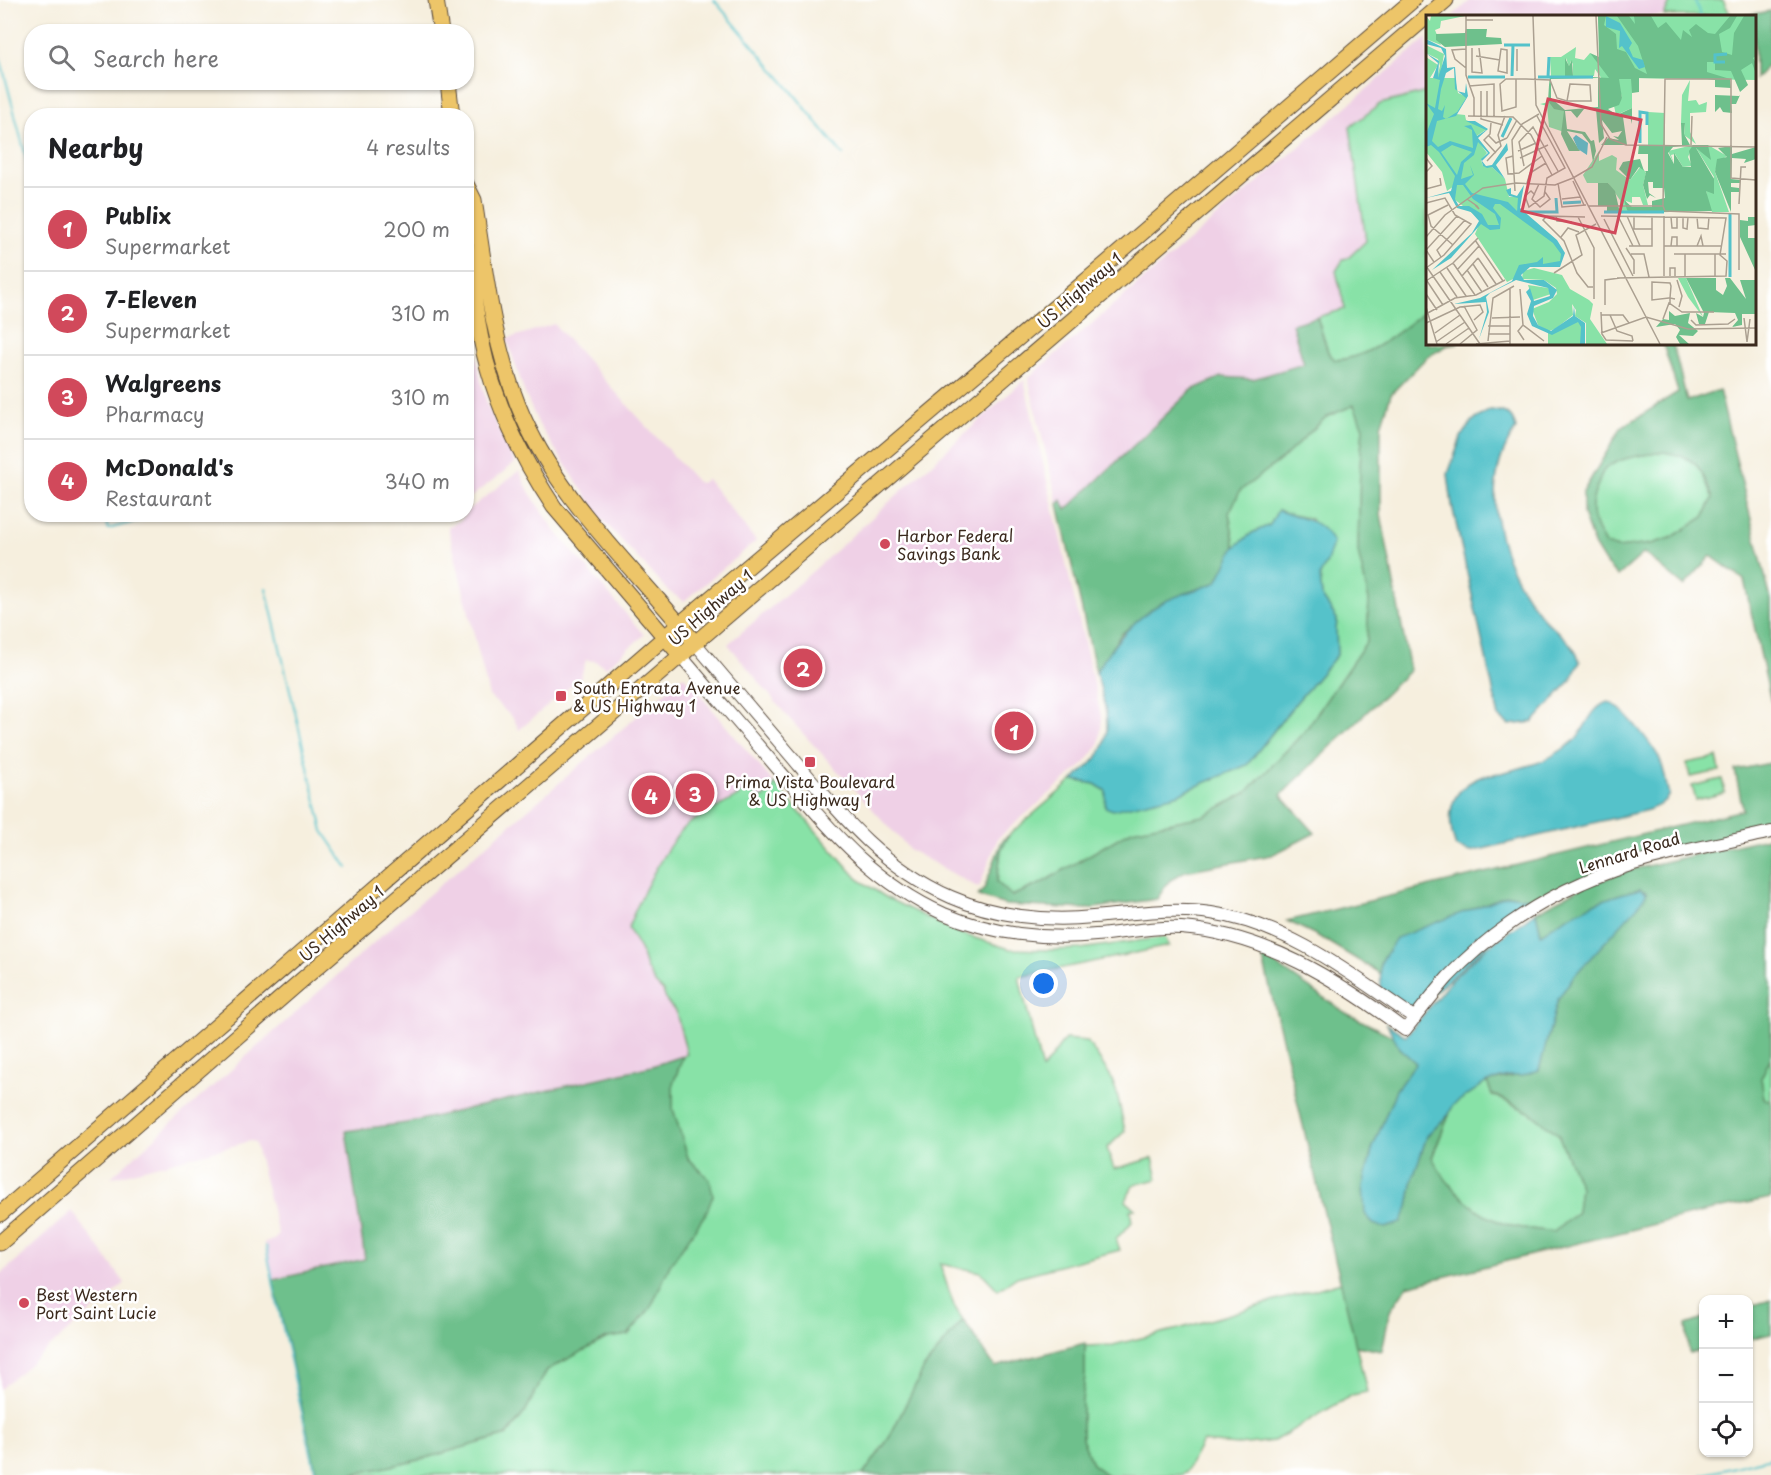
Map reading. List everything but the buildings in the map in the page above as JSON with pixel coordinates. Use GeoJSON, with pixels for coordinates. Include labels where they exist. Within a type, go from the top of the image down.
{"type":"FeatureCollection","features":[{"type":"Feature","properties":{"kind":"main road"},"geometry":{"type":"LineString","coordinates":[[436,0],[440,24]]}},
{"type":"Feature","properties":{"kind":"main road","name":"US Highway 1"},"geometry":{"type":"LineString","coordinates":[[0,1214],[666,636],[1093,275],[1413,0]]}},
{"type":"Feature","properties":{"kind":"main road","name":"US Highway 1"},"geometry":{"type":"LineString","coordinates":[[1428,15],[1446,0]]}},
{"type":"Feature","properties":{"kind":"main road","name":"US Highway 1"},"geometry":{"type":"LineString","coordinates":[[0,1243],[310,973],[1426,17]]}},
{"type":"Feature","properties":{"kind":"main road"},"geometry":{"type":"LineString","coordinates":[[449,90],[451,108]]}},
{"type":"Feature","properties":{"kind":"main road"},"geometry":{"type":"LineString","coordinates":[[474,200],[498,341],[519,407],[542,452],[572,497],[695,643]]}},
{"type":"Feature","properties":{"kind":"main road"},"geometry":{"type":"LineString","coordinates":[[1110,287],[1109,275],[1120,251]]}},
{"type":"Feature","properties":{"kind":"main road"},"geometry":{"type":"LineString","coordinates":[[1078,314],[1092,288],[1093,275]]}},
{"type":"Feature","properties":{"kind":"main road"},"geometry":{"type":"LineString","coordinates":[[474,297],[481,339],[504,416],[537,481],[554,507],[681,656]]}},
{"type":"Feature","properties":{"kind":"main road"},"geometry":{"type":"LineString","coordinates":[[310,973],[316,956],[335,924]]}},
{"type":"Feature","properties":{"kind":"main road"},"geometry":{"type":"LineString","coordinates":[[288,993],[316,940]]}},
{"type":"Feature","properties":{"kind":"street"},"geometry":{"type":"LineString","coordinates":[[695,643],[845,819],[875,850],[921,882],[966,903],[998,912],[1041,918],[1092,918],[1134,912],[1182,910],[1211,913],[1242,921],[1281,933],[1316,951],[1415,1017]]}},
{"type":"Feature","properties":{"kind":"street","name":"Lennard Road"},"geometry":{"type":"LineString","coordinates":[[681,656],[828,826],[864,864],[910,897],[947,915],[996,930],[1042,936],[1094,936],[1180,927],[1239,938],[1282,953],[1312,969],[1405,1030],[1449,976],[1483,944],[1538,905],[1582,882],[1628,866],[1771,832]]}},
{"type":"Feature","properties":{"kind":"shaded area"},"geometry":{"type":"Polygon","coordinates":[[[1471,0],[1671,0],[1664,15],[1453,15],[1471,0]]]}},
{"type":"Feature","properties":{"kind":"shaded area"},"geometry":{"type":"Polygon","coordinates":[[[1426,39],[1426,92],[1380,104],[1350,127],[1366,242],[1347,259],[1345,310],[1304,364],[1253,379],[1221,377],[1192,390],[1065,511],[1062,500],[1058,504],[1028,378],[1426,39]]]}},
{"type":"Feature","properties":{"kind":"shaded area"},"geometry":{"type":"Polygon","coordinates":[[[554,324],[697,482],[701,483],[707,479],[756,541],[684,601],[668,591],[601,518],[539,425],[525,394],[507,339],[554,324]]]}},
{"type":"Feature","properties":{"kind":"shaded area"},"geometry":{"type":"Polygon","coordinates":[[[474,344],[488,407],[515,463],[474,495],[474,344]]]}},
{"type":"Feature","properties":{"kind":"shaded area"},"geometry":{"type":"Polygon","coordinates":[[[1024,380],[1102,720],[1099,745],[1085,763],[998,838],[979,888],[910,850],[787,716],[728,644],[813,571],[1024,380]]]}},
{"type":"Feature","properties":{"kind":"shaded area"},"geometry":{"type":"Polygon","coordinates":[[[519,471],[530,493],[557,533],[644,635],[606,667],[595,661],[586,660],[581,677],[519,730],[514,719],[489,696],[448,527],[457,522],[474,522],[474,506],[519,471]]]}},
{"type":"Feature","properties":{"kind":"shaded area"},"geometry":{"type":"Polygon","coordinates":[[[684,676],[774,783],[771,793],[760,799],[747,791],[688,824],[674,841],[652,876],[628,928],[641,951],[646,968],[663,991],[667,1002],[676,1012],[687,1055],[652,1066],[407,1123],[346,1131],[365,1259],[273,1280],[264,1242],[274,1240],[278,1234],[255,1142],[251,1141],[110,1178],[398,921],[684,676]]]}},
{"type":"Feature","properties":{"kind":"shaded area"},"geometry":{"type":"Polygon","coordinates":[[[72,1211],[125,1283],[0,1389],[0,1275],[72,1211]]]}},
{"type":"Feature","properties":{"kind":"green space"},"geometry":{"type":"Polygon","coordinates":[[[1671,0],[1723,0],[1730,15],[1664,15],[1671,0]]]}},
{"type":"Feature","properties":{"kind":"green space"},"geometry":{"type":"Polygon","coordinates":[[[1771,11],[1771,62],[1756,78],[1756,15],[1749,15],[1771,11]]]}},
{"type":"Feature","properties":{"kind":"green space"},"geometry":{"type":"Polygon","coordinates":[[[1426,92],[1426,311],[1372,349],[1360,355],[1335,360],[1328,352],[1317,317],[1345,309],[1336,271],[1343,260],[1366,241],[1350,127],[1380,104],[1426,92]]]}},
{"type":"Feature","properties":{"kind":"green space"},"geometry":{"type":"Polygon","coordinates":[[[1426,311],[1426,345],[1448,345],[1427,357],[1391,394],[1381,426],[1381,514],[1410,670],[1281,795],[1315,833],[1272,855],[1185,871],[1169,881],[1157,899],[1088,909],[1005,905],[978,896],[984,889],[1002,841],[1009,835],[1001,850],[997,882],[1012,896],[1040,884],[1132,830],[1204,816],[1246,793],[1305,731],[1367,641],[1369,600],[1358,552],[1363,428],[1354,405],[1326,417],[1283,458],[1240,491],[1229,513],[1235,547],[1217,582],[1160,604],[1121,634],[1096,672],[1058,504],[1062,500],[1066,510],[1192,390],[1221,377],[1253,379],[1304,364],[1292,324],[1317,317],[1328,352],[1335,360],[1360,355],[1395,334],[1426,311]]]}},
{"type":"Feature","properties":{"kind":"green space"},"geometry":{"type":"Polygon","coordinates":[[[1663,345],[1673,345],[1687,401],[1719,390],[1771,600],[1771,702],[1744,580],[1711,556],[1684,586],[1644,553],[1618,576],[1606,564],[1593,543],[1583,514],[1583,492],[1621,428],[1678,392],[1663,345]],[[1664,452],[1618,461],[1604,470],[1595,491],[1592,514],[1596,528],[1605,544],[1618,548],[1651,544],[1671,538],[1704,517],[1713,498],[1701,471],[1685,457],[1664,452]]]}},
{"type":"Feature","properties":{"kind":"green space"},"geometry":{"type":"Polygon","coordinates":[[[1354,405],[1363,428],[1358,552],[1369,600],[1367,641],[1305,731],[1246,793],[1204,816],[1132,830],[1040,884],[1011,896],[997,882],[1001,850],[1009,835],[1073,780],[1095,784],[1106,791],[1176,795],[1247,765],[1337,655],[1337,619],[1322,597],[1320,575],[1327,562],[1311,519],[1278,510],[1270,525],[1252,533],[1235,547],[1229,513],[1240,491],[1283,458],[1326,417],[1354,405]]]}},
{"type":"Feature","properties":{"kind":"green space"},"geometry":{"type":"Polygon","coordinates":[[[1664,452],[1685,457],[1701,471],[1713,498],[1704,517],[1671,538],[1651,544],[1618,548],[1605,544],[1596,528],[1592,514],[1595,491],[1603,472],[1618,461],[1664,452]]]}},
{"type":"Feature","properties":{"kind":"green space"},"geometry":{"type":"Polygon","coordinates":[[[1717,757],[1720,771],[1690,777],[1687,763],[1717,757]]]}},
{"type":"Feature","properties":{"kind":"green space"},"geometry":{"type":"Polygon","coordinates":[[[1771,763],[1771,828],[1670,851],[1534,902],[1533,899],[1508,895],[1457,915],[1380,964],[1381,974],[1318,936],[1287,921],[1743,810],[1735,770],[1771,763]]]}},
{"type":"Feature","properties":{"kind":"green space"},"geometry":{"type":"Polygon","coordinates":[[[1722,779],[1725,793],[1696,800],[1692,786],[1722,779]]]}},
{"type":"Feature","properties":{"kind":"green space"},"geometry":{"type":"Polygon","coordinates":[[[774,783],[858,879],[887,898],[959,933],[1010,949],[1051,950],[1080,949],[1165,937],[1169,946],[1019,977],[1042,1070],[1065,1039],[1087,1041],[1110,1075],[1117,1093],[1125,1131],[1107,1148],[1114,1169],[1153,1158],[1158,1179],[1133,1185],[1126,1201],[1135,1209],[1130,1210],[1132,1222],[1116,1239],[1120,1250],[1017,1277],[998,1290],[981,1272],[940,1264],[954,1306],[963,1320],[924,1368],[889,1438],[863,1475],[347,1475],[411,1462],[507,1435],[525,1412],[547,1370],[607,1338],[628,1335],[651,1307],[670,1265],[706,1213],[710,1180],[688,1158],[673,1109],[673,1084],[683,1056],[687,1054],[676,1012],[667,1002],[663,991],[646,968],[641,951],[628,928],[654,871],[681,831],[690,823],[747,790],[760,799],[771,793],[774,783]]]}},
{"type":"Feature","properties":{"kind":"green space"},"geometry":{"type":"Polygon","coordinates":[[[1771,837],[1771,1057],[1761,1078],[1764,1098],[1771,1102],[1771,1198],[1699,1213],[1407,1286],[1390,1311],[1382,1351],[1356,1346],[1262,955],[1346,1013],[1394,1037],[1399,1048],[1416,1063],[1396,1090],[1373,1147],[1363,1186],[1408,1207],[1413,1178],[1427,1136],[1449,1114],[1432,1157],[1455,1191],[1476,1209],[1499,1222],[1554,1232],[1577,1212],[1580,1187],[1558,1134],[1529,1112],[1492,1094],[1487,1082],[1539,1070],[1558,999],[1573,977],[1647,893],[1640,889],[1601,901],[1576,912],[1541,934],[1536,912],[1584,886],[1630,870],[1771,837]]]}},
{"type":"Feature","properties":{"kind":"green space"},"geometry":{"type":"Polygon","coordinates":[[[683,1056],[673,1084],[673,1109],[688,1158],[710,1180],[713,1196],[706,1213],[670,1265],[651,1307],[628,1335],[607,1338],[547,1370],[525,1412],[507,1435],[411,1462],[347,1475],[317,1475],[273,1280],[365,1259],[346,1131],[407,1123],[652,1066],[683,1056]]]}},
{"type":"Feature","properties":{"kind":"green space"},"geometry":{"type":"Polygon","coordinates":[[[1771,1057],[1771,1102],[1764,1099],[1761,1078],[1771,1057]]]}},
{"type":"Feature","properties":{"kind":"green space"},"geometry":{"type":"Polygon","coordinates":[[[1487,1082],[1492,1095],[1529,1112],[1558,1134],[1580,1187],[1577,1212],[1554,1232],[1512,1226],[1487,1216],[1455,1191],[1432,1158],[1453,1105],[1487,1082]]]}},
{"type":"Feature","properties":{"kind":"green space"},"geometry":{"type":"Polygon","coordinates":[[[1341,1282],[1367,1392],[1352,1395],[1274,1441],[1238,1445],[1202,1442],[1186,1472],[1181,1475],[1107,1475],[1092,1464],[1082,1438],[1085,1346],[1113,1345],[1182,1328],[1341,1282]]]}},
{"type":"Feature","properties":{"kind":"green space"},"geometry":{"type":"Polygon","coordinates":[[[1771,1300],[1771,1334],[1753,1338],[1753,1305],[1771,1300]]]}},
{"type":"Feature","properties":{"kind":"green space"},"geometry":{"type":"Polygon","coordinates":[[[963,1320],[995,1367],[1085,1343],[1082,1438],[1092,1464],[1107,1475],[863,1475],[889,1438],[924,1368],[963,1320]]]}},
{"type":"Feature","properties":{"kind":"green space"},"geometry":{"type":"Polygon","coordinates":[[[1699,1320],[1699,1351],[1689,1353],[1686,1325],[1699,1320]]]}},
{"type":"Feature","properties":{"kind":"water"},"geometry":{"type":"Polygon","coordinates":[[[1490,410],[1508,414],[1516,429],[1504,451],[1497,475],[1495,499],[1504,548],[1525,593],[1544,619],[1573,647],[1580,662],[1570,681],[1533,722],[1509,725],[1499,717],[1452,505],[1448,474],[1461,437],[1472,421],[1490,410]]]}},
{"type":"Feature","properties":{"kind":"water"},"geometry":{"type":"Polygon","coordinates":[[[1278,510],[1310,520],[1328,534],[1333,543],[1320,575],[1322,597],[1337,619],[1337,655],[1247,765],[1176,795],[1113,810],[1105,807],[1106,791],[1095,784],[1073,780],[1098,755],[1106,736],[1107,718],[1096,672],[1123,634],[1150,610],[1174,597],[1217,582],[1234,548],[1252,533],[1270,525],[1278,510]]]}},
{"type":"Feature","properties":{"kind":"water"},"geometry":{"type":"Polygon","coordinates":[[[1608,702],[1629,718],[1658,756],[1669,795],[1665,801],[1648,810],[1470,852],[1456,847],[1450,814],[1456,796],[1462,788],[1483,776],[1528,766],[1554,755],[1575,740],[1591,715],[1601,705],[1608,702]]]}},
{"type":"Feature","properties":{"kind":"water"},"geometry":{"type":"Polygon","coordinates":[[[1640,889],[1647,893],[1639,905],[1573,977],[1558,999],[1539,1070],[1522,1076],[1508,1076],[1487,1082],[1453,1105],[1449,1114],[1427,1136],[1413,1178],[1408,1207],[1401,1223],[1385,1228],[1373,1224],[1365,1214],[1363,1186],[1373,1147],[1396,1090],[1416,1063],[1399,1048],[1387,1024],[1406,1036],[1452,979],[1486,948],[1536,912],[1541,934],[1588,906],[1640,889]]]}},
{"type":"Feature","properties":{"kind":"water"},"geometry":{"type":"Polygon","coordinates":[[[1508,895],[1533,899],[1534,902],[1414,1011],[1381,989],[1380,964],[1396,938],[1508,895]]]}},
{"type":"Feature","properties":{"kind":"waterway"},"geometry":{"type":"LineString","coordinates":[[714,0],[843,155]]}},
{"type":"Feature","properties":{"kind":"waterway"},"geometry":{"type":"LineString","coordinates":[[1695,0],[1700,15]]}},
{"type":"Feature","properties":{"kind":"waterway"},"geometry":{"type":"LineString","coordinates":[[0,57],[24,150]]}},
{"type":"Feature","properties":{"kind":"waterway"},"geometry":{"type":"LineString","coordinates":[[107,522],[108,529],[134,522]]}},
{"type":"Feature","properties":{"kind":"waterway"},"geometry":{"type":"LineString","coordinates":[[266,588],[323,831],[348,868]]}},
{"type":"Feature","properties":{"kind":"waterway"},"geometry":{"type":"LineString","coordinates":[[266,1246],[316,1475]]}},
{"type":"Feature","properties":{"kind":"waterway"},"geometry":{"type":"LineString","coordinates":[[1702,1475],[1771,1458]]}},
{"type":"Feature","properties":{"kind":"place","name":"Harbor Federal Savings Bank"},"geometry":{"type":"Point","coordinates":[885,544]}},
{"type":"Feature","properties":{"kind":"place","name":"7-Eleven"},"geometry":{"type":"Point","coordinates":[803,668]}},
{"type":"Feature","properties":{"kind":"place","name":"South Entrata Avenue & US Highway 1"},"geometry":{"type":"Point","coordinates":[561,696]}},
{"type":"Feature","properties":{"kind":"place","name":"Publix"},"geometry":{"type":"Point","coordinates":[1014,731]}},
{"type":"Feature","properties":{"kind":"place","name":"Prima Vista Boulevard & US Highway 1"},"geometry":{"type":"Point","coordinates":[810,762]}},
{"type":"Feature","properties":{"kind":"place","name":"Walgreens"},"geometry":{"type":"Point","coordinates":[695,793]}},
{"type":"Feature","properties":{"kind":"place","name":"McDonald's"},"geometry":{"type":"Point","coordinates":[651,795]}},
{"type":"Feature","properties":{"kind":"place","name":"Best Western Port Saint Lucie"},"geometry":{"type":"Point","coordinates":[24,1303]}}]}
